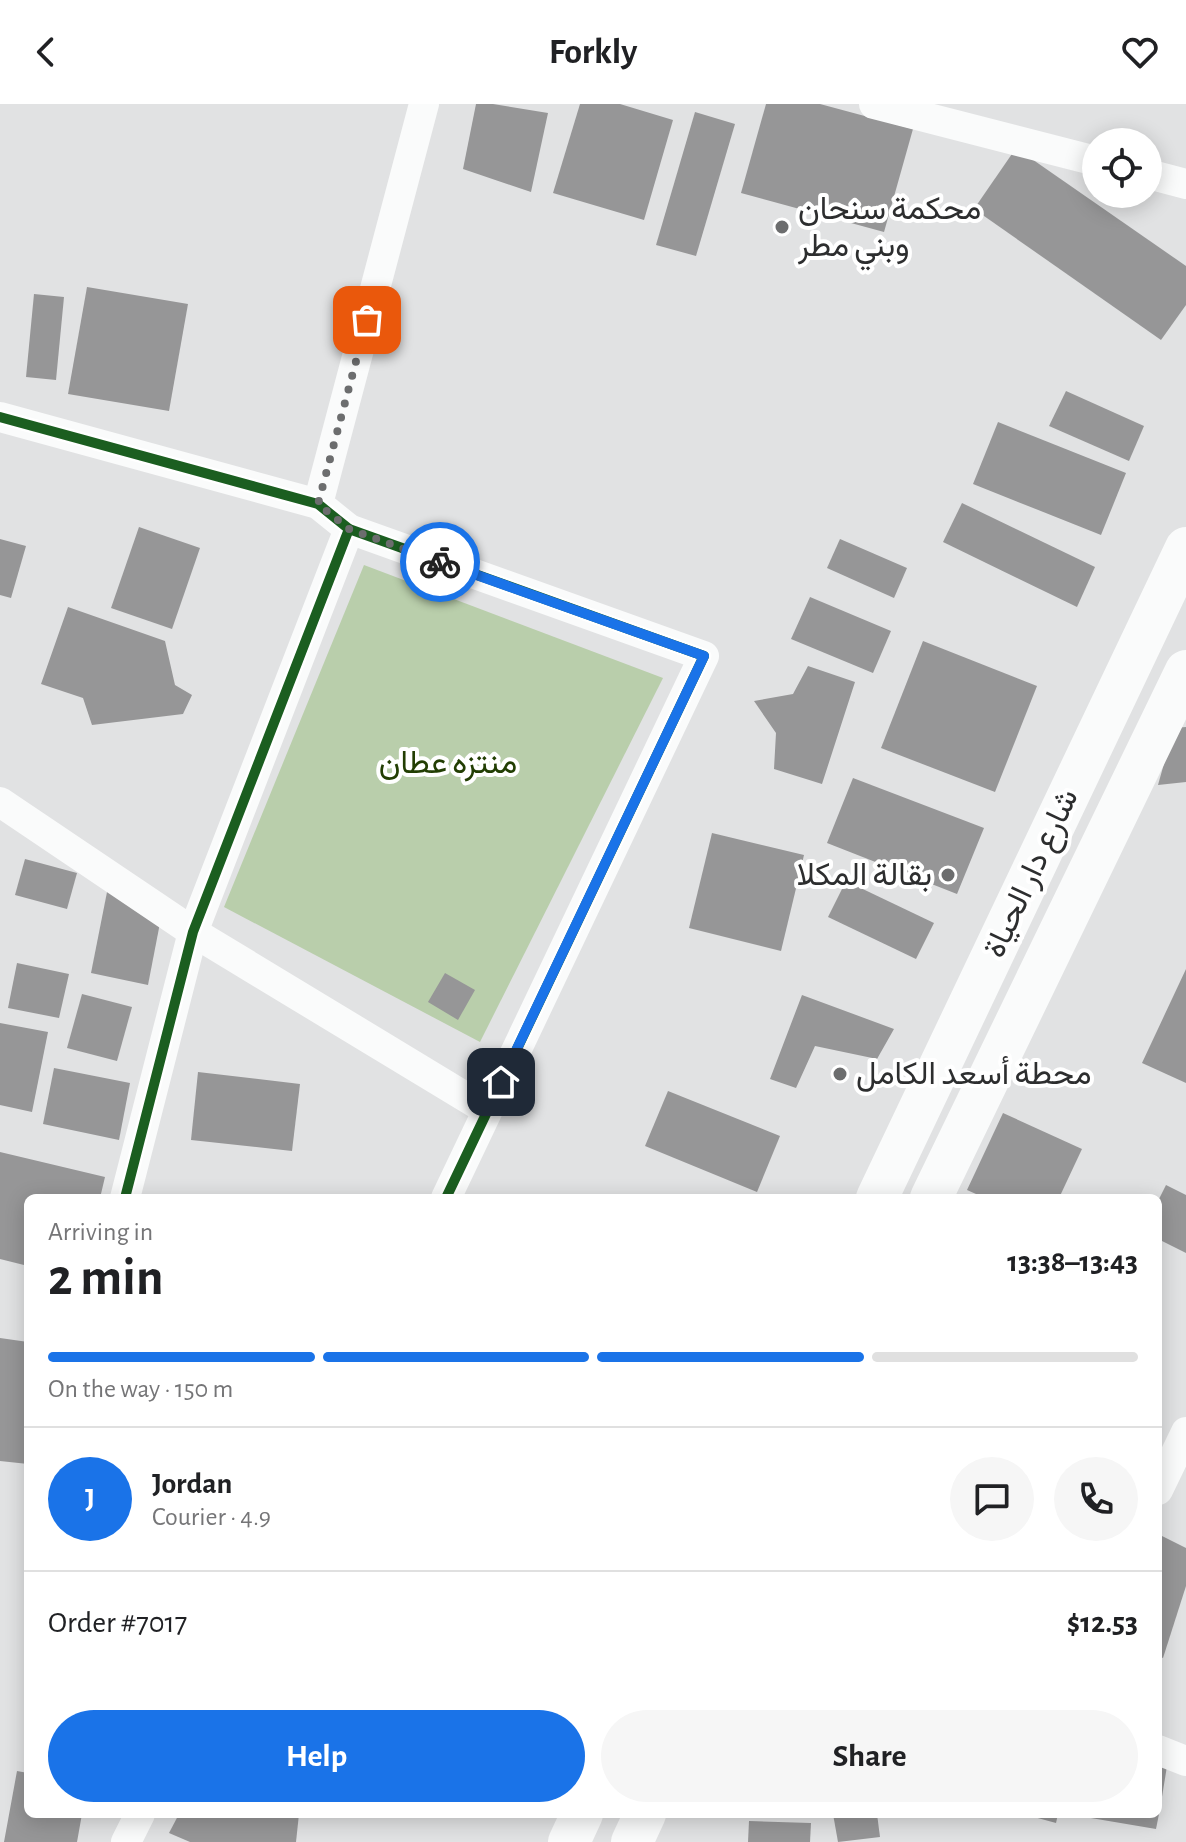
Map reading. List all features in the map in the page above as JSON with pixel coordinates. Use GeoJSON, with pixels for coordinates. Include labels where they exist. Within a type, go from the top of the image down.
{"type":"FeatureCollection","features":[{"type":"Feature","properties":{"kind":"main road","name":"شارع دار الحياة"},"geometry":{"type":"LineString","coordinates":[[879,1194],[1186,548]]}},
{"type":"Feature","properties":{"kind":"main road","name":"شارع دار الحياة"},"geometry":{"type":"LineString","coordinates":[[936,1188],[1186,671]]}},
{"type":"Feature","properties":{"kind":"main road"},"geometry":{"type":"LineString","coordinates":[[896,1157],[936,1188]]}},
{"type":"Feature","properties":{"kind":"main road"},"geometry":{"type":"LineString","coordinates":[[569,1842],[580,1818]]}},
{"type":"Feature","properties":{"kind":"main road"},"geometry":{"type":"LineString","coordinates":[[632,1842],[643,1818]]}},
{"type":"Feature","properties":{"kind":"street"},"geometry":{"type":"LineString","coordinates":[[318,504],[424,104]]}},
{"type":"Feature","properties":{"kind":"street"},"geometry":{"type":"LineString","coordinates":[[874,104],[1082,157]]}},
{"type":"Feature","properties":{"kind":"street"},"geometry":{"type":"LineString","coordinates":[[1162,178],[1186,184]]}},
{"type":"Feature","properties":{"kind":"street"},"geometry":{"type":"LineString","coordinates":[[0,417],[318,504],[349,529],[704,656],[448,1194]]}},
{"type":"Feature","properties":{"kind":"street"},"geometry":{"type":"LineString","coordinates":[[126,1194],[193,932],[349,529]]}},
{"type":"Feature","properties":{"kind":"street"},"geometry":{"type":"LineString","coordinates":[[0,802],[193,932],[487,1110]]}},
{"type":"Feature","properties":{"kind":"street"},"geometry":{"type":"LineString","coordinates":[[1162,1482],[1186,1432]]}},
{"type":"Feature","properties":{"kind":"street"},"geometry":{"type":"LineString","coordinates":[[1162,1752],[1186,1761]]}},
{"type":"Feature","properties":{"kind":"street"},"geometry":{"type":"LineString","coordinates":[[126,1842],[138,1818]]}},
{"type":"Feature","properties":{"kind":"green space","name":"منتزه عطان"},"geometry":{"type":"Polygon","coordinates":[[[364,565],[663,678],[480,1042],[224,907],[364,565]]]}},
{"type":"Feature","properties":{"kind":"building"},"geometry":{"type":"Polygon","coordinates":[[[476,104],[548,113],[531,192],[463,169],[476,104]]]}},
{"type":"Feature","properties":{"kind":"building"},"geometry":{"type":"Polygon","coordinates":[[[580,104],[620,104],[673,120],[644,220],[553,193],[580,104]]]}},
{"type":"Feature","properties":{"kind":"building"},"geometry":{"type":"Polygon","coordinates":[[[766,104],[820,104],[913,129],[884,232],[741,193],[766,104]]]}},
{"type":"Feature","properties":{"kind":"building"},"geometry":{"type":"Polygon","coordinates":[[[695,112],[735,124],[696,256],[656,245],[695,112]]]}},
{"type":"Feature","properties":{"kind":"building"},"geometry":{"type":"Polygon","coordinates":[[[1016,148],[1082,194],[1082,208],[1102,208],[1186,266],[1186,305],[1161,340],[974,209],[1016,148]]]}},
{"type":"Feature","properties":{"kind":"building"},"geometry":{"type":"Polygon","coordinates":[[[87,287],[188,304],[169,411],[68,394],[87,287]]]}},
{"type":"Feature","properties":{"kind":"building"},"geometry":{"type":"Polygon","coordinates":[[[34,294],[64,297],[56,380],[26,377],[34,294]]]}},
{"type":"Feature","properties":{"kind":"building"},"geometry":{"type":"Polygon","coordinates":[[[1066,391],[1144,426],[1129,461],[1049,426],[1066,391]]]}},
{"type":"Feature","properties":{"kind":"building"},"geometry":{"type":"Polygon","coordinates":[[[998,422],[1126,473],[1101,535],[973,484],[998,422]]]}},
{"type":"Feature","properties":{"kind":"building"},"geometry":{"type":"Polygon","coordinates":[[[962,503],[1095,567],[1077,607],[943,542],[962,503]]]}},
{"type":"Feature","properties":{"kind":"building"},"geometry":{"type":"Polygon","coordinates":[[[139,527],[200,548],[172,629],[111,608],[139,527]]]}},
{"type":"Feature","properties":{"kind":"building"},"geometry":{"type":"Polygon","coordinates":[[[0,539],[26,546],[11,598],[0,595],[0,539]]]}},
{"type":"Feature","properties":{"kind":"building"},"geometry":{"type":"Polygon","coordinates":[[[840,539],[907,568],[894,598],[827,568],[840,539]]]}},
{"type":"Feature","properties":{"kind":"building"},"geometry":{"type":"Polygon","coordinates":[[[810,597],[891,631],[873,673],[791,639],[810,597]]]}},
{"type":"Feature","properties":{"kind":"building"},"geometry":{"type":"Polygon","coordinates":[[[68,607],[165,641],[175,685],[192,695],[183,714],[92,725],[83,698],[41,684],[68,607]]]}},
{"type":"Feature","properties":{"kind":"building"},"geometry":{"type":"Polygon","coordinates":[[[923,641],[1037,686],[995,792],[881,748],[923,641]]]}},
{"type":"Feature","properties":{"kind":"building"},"geometry":{"type":"Polygon","coordinates":[[[808,666],[855,682],[822,784],[774,769],[776,733],[754,701],[793,694],[808,666]]]}},
{"type":"Feature","properties":{"kind":"building"},"geometry":{"type":"Polygon","coordinates":[[[1186,727],[1186,782],[1158,785],[1174,728],[1186,727]]]}},
{"type":"Feature","properties":{"kind":"building"},"geometry":{"type":"Polygon","coordinates":[[[853,778],[984,828],[957,894],[827,843],[853,778]]]}},
{"type":"Feature","properties":{"kind":"building"},"geometry":{"type":"Polygon","coordinates":[[[712,833],[804,855],[781,951],[689,928],[712,833]]]}},
{"type":"Feature","properties":{"kind":"building"},"geometry":{"type":"Polygon","coordinates":[[[25,859],[77,873],[67,909],[15,895],[25,859]]]}},
{"type":"Feature","properties":{"kind":"building"},"geometry":{"type":"Polygon","coordinates":[[[846,881],[934,923],[916,959],[828,917],[846,881]]]}},
{"type":"Feature","properties":{"kind":"building"},"geometry":{"type":"Polygon","coordinates":[[[108,887],[165,897],[148,985],[91,973],[108,887]]]}},
{"type":"Feature","properties":{"kind":"building"},"geometry":{"type":"Polygon","coordinates":[[[17,963],[69,974],[59,1018],[8,1008],[17,963]]]}},
{"type":"Feature","properties":{"kind":"building"},"geometry":{"type":"Polygon","coordinates":[[[1186,969],[1186,1083],[1142,1063],[1186,969]]]}},
{"type":"Feature","properties":{"kind":"building"},"geometry":{"type":"Polygon","coordinates":[[[445,973],[475,990],[458,1020],[428,1002],[445,973]]]}},
{"type":"Feature","properties":{"kind":"building"},"geometry":{"type":"Polygon","coordinates":[[[82,994],[132,1007],[117,1061],[67,1048],[82,994]]]}},
{"type":"Feature","properties":{"kind":"building"},"geometry":{"type":"Polygon","coordinates":[[[802,995],[894,1029],[877,1059],[815,1046],[796,1088],[770,1079],[802,995]]]}},
{"type":"Feature","properties":{"kind":"building"},"geometry":{"type":"Polygon","coordinates":[[[0,1023],[48,1032],[32,1112],[0,1105],[0,1023]]]}},
{"type":"Feature","properties":{"kind":"building"},"geometry":{"type":"Polygon","coordinates":[[[54,1068],[130,1083],[119,1140],[43,1124],[54,1068]]]}},
{"type":"Feature","properties":{"kind":"building"},"geometry":{"type":"Polygon","coordinates":[[[198,1072],[300,1084],[292,1151],[191,1140],[198,1072]]]}},
{"type":"Feature","properties":{"kind":"building"},"geometry":{"type":"Polygon","coordinates":[[[668,1091],[780,1136],[757,1192],[645,1146],[668,1091]]]}},
{"type":"Feature","properties":{"kind":"building"},"geometry":{"type":"Polygon","coordinates":[[[1003,1113],[1082,1149],[1061,1194],[976,1194],[967,1190],[1003,1113]]]}},
{"type":"Feature","properties":{"kind":"building"},"geometry":{"type":"Polygon","coordinates":[[[0,1152],[105,1177],[101,1194],[24,1194],[24,1265],[0,1259],[0,1152]]]}},
{"type":"Feature","properties":{"kind":"building"},"geometry":{"type":"Polygon","coordinates":[[[1166,1185],[1186,1195],[1186,1253],[1162,1241],[1162,1194],[1166,1185]]]}},
{"type":"Feature","properties":{"kind":"building"},"geometry":{"type":"Polygon","coordinates":[[[0,1338],[24,1341],[24,1464],[0,1461],[0,1338]]]}},
{"type":"Feature","properties":{"kind":"building"},"geometry":{"type":"Polygon","coordinates":[[[1162,1536],[1186,1548],[1186,1586],[1163,1658],[1162,1536]]]}},
{"type":"Feature","properties":{"kind":"building"},"geometry":{"type":"Polygon","coordinates":[[[1162,1759],[1168,1760],[1162,1797],[1162,1759]]]}},
{"type":"Feature","properties":{"kind":"building"},"geometry":{"type":"Polygon","coordinates":[[[17,1771],[24,1772],[24,1818],[81,1818],[77,1842],[4,1842],[17,1771]]]}},
{"type":"Feature","properties":{"kind":"building"},"geometry":{"type":"Polygon","coordinates":[[[177,1818],[299,1818],[296,1842],[190,1842],[169,1833],[177,1818]]]}},
{"type":"Feature","properties":{"kind":"building"},"geometry":{"type":"Polygon","coordinates":[[[834,1818],[878,1818],[880,1837],[838,1842],[834,1818]]]}},
{"type":"Feature","properties":{"kind":"building"},"geometry":{"type":"Polygon","coordinates":[[[1038,1818],[1057,1818],[1056,1823],[1038,1818]]]}},
{"type":"Feature","properties":{"kind":"building"},"geometry":{"type":"Polygon","coordinates":[[[1091,1818],[1158,1818],[1156,1829],[1091,1818]]]}},
{"type":"Feature","properties":{"kind":"building"},"geometry":{"type":"Polygon","coordinates":[[[749,1821],[811,1823],[810,1842],[748,1842],[749,1821]]]}},
{"type":"Feature","properties":{"kind":"cycle path"},"geometry":{"type":"LineString","coordinates":[[0,417],[318,504],[349,529],[704,656],[448,1194]]}},
{"type":"Feature","properties":{"kind":"cycle path"},"geometry":{"type":"LineString","coordinates":[[126,1194],[193,932],[349,529]]}},
{"type":"Feature","properties":{"kind":"way so far"},"geometry":{"type":"LineString","coordinates":[[367,320],[318,504],[349,529],[440,562]]}},
{"type":"Feature","properties":{"kind":"place","name":"محكمة سنحان وبني مطر"},"geometry":{"type":"Point","coordinates":[782,227]}},
{"type":"Feature","properties":{"kind":"place","name":"بقالة المكلا"},"geometry":{"type":"Point","coordinates":[948,875]}},
{"type":"Feature","properties":{"kind":"place","name":"محطة أسعد الكامل"},"geometry":{"type":"Point","coordinates":[840,1074]}},
{"type":"Feature","properties":{"kind":"route"},"geometry":{"type":"LineString","coordinates":[[440,562],[704,656],[501,1082]]}}]}
